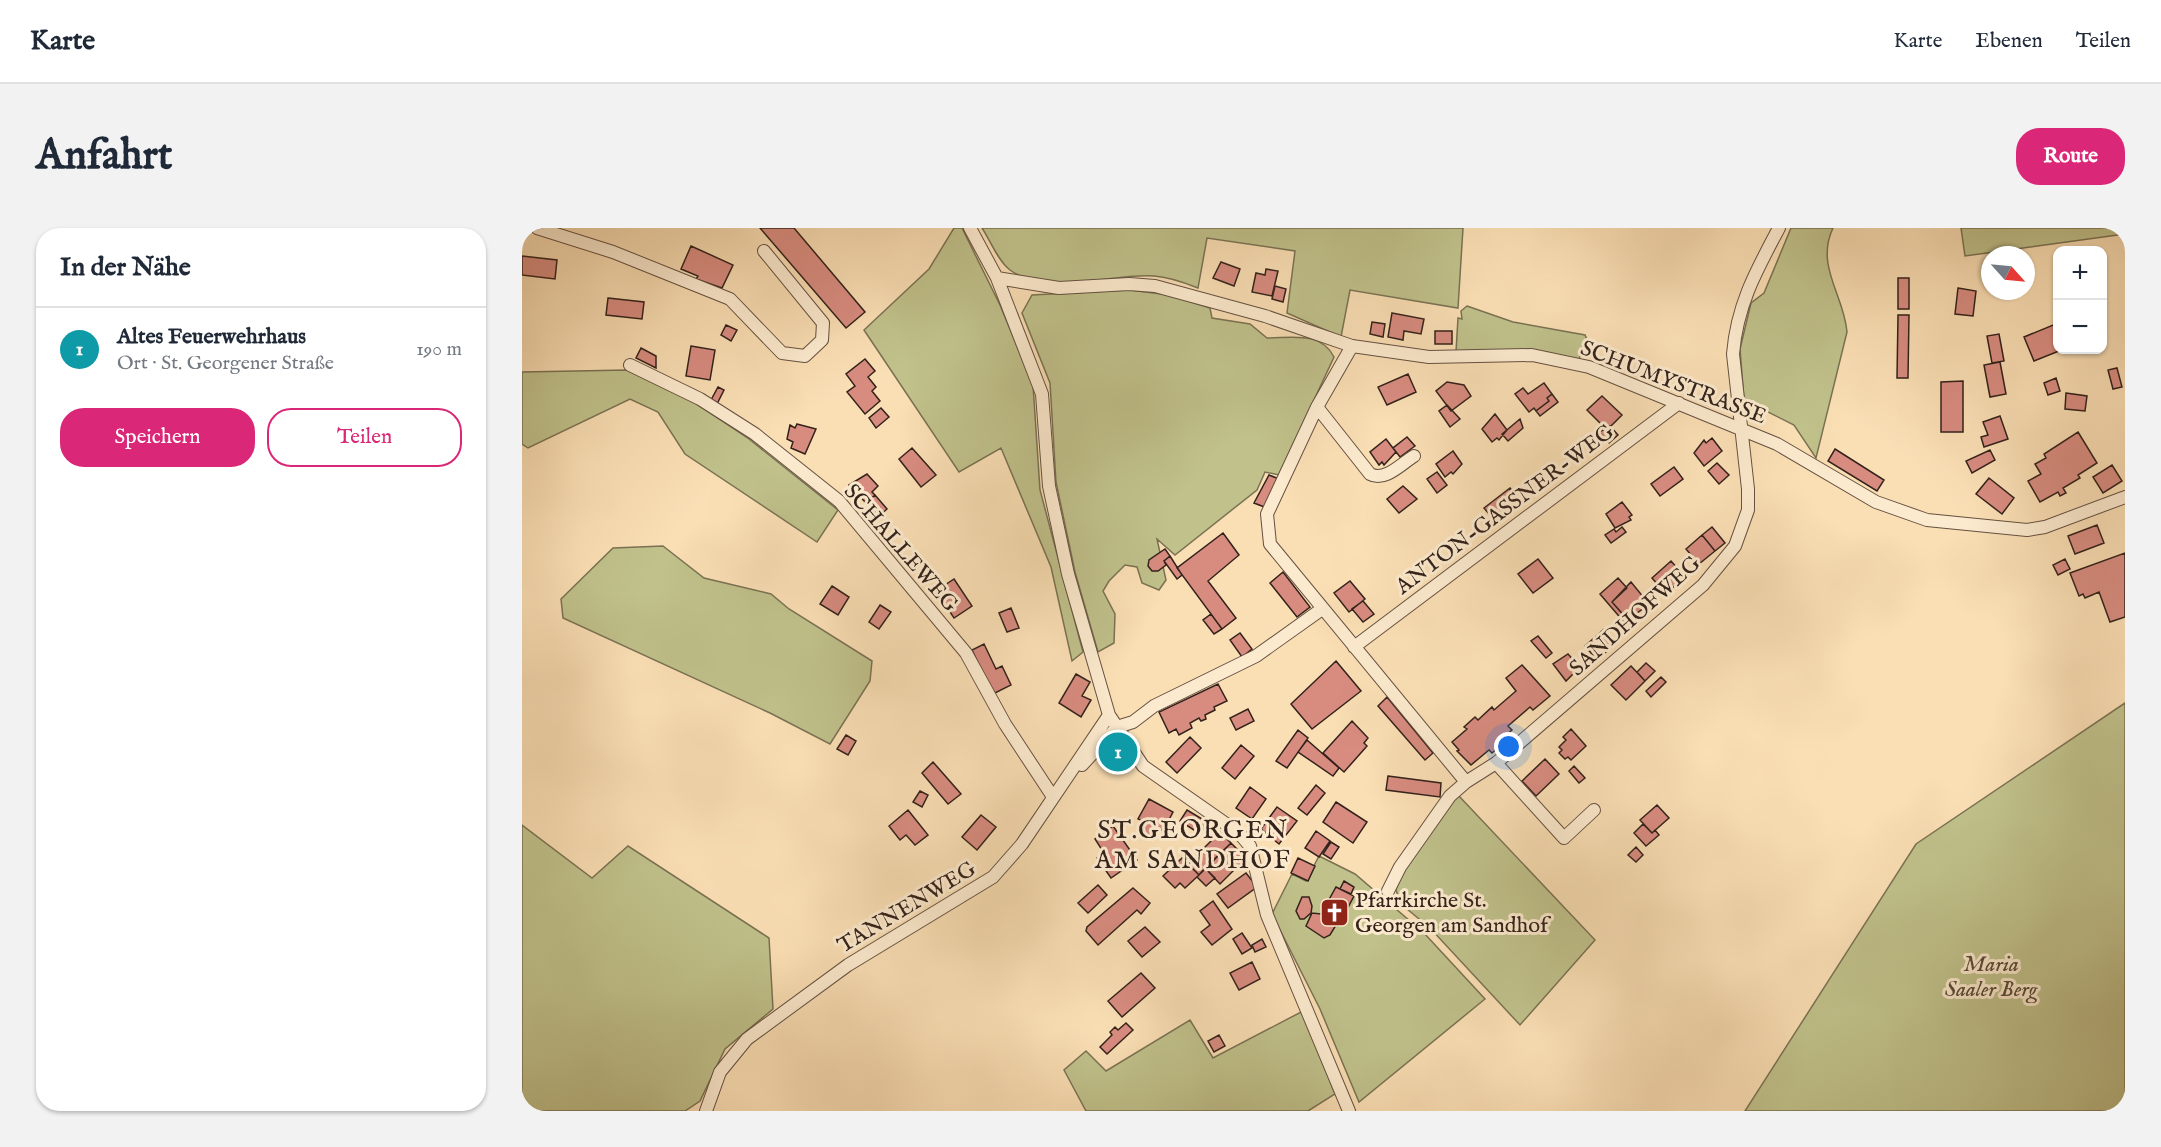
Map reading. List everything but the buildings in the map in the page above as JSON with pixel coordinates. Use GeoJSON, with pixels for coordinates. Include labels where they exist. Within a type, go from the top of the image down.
{"type":"FeatureCollection","features":[{"type":"Feature","properties":{"kind":"street"},"geometry":{"type":"LineString","coordinates":[[537,228],[613,252],[729,299],[782,353],[805,356],[822,340],[824,323],[764,251]]}},
{"type":"Feature","properties":{"kind":"street"},"geometry":{"type":"LineString","coordinates":[[970,228],[997,278],[1042,394],[1049,486],[1068,574],[1109,715],[1143,766],[1239,833],[1250,846],[1267,915],[1349,1111]]}},
{"type":"Feature","properties":{"kind":"street","name":"SANDHOFWEG"},"geometry":{"type":"LineString","coordinates":[[1388,891],[1400,867],[1450,796],[1466,782],[1496,763],[1703,585],[1735,546],[1748,510],[1748,489],[1733,354],[1739,310],[1779,228]]}},
{"type":"Feature","properties":{"kind":"street","name":"SCHUMYSTRASSE"},"geometry":{"type":"LineString","coordinates":[[997,278],[1059,288],[1130,284],[1155,286],[1265,316],[1352,346],[1429,357],[1506,354],[1561,359],[1589,367],[1740,428],[1801,456],[1876,502],[1927,520],[2027,530],[2046,527],[2125,497]]}},
{"type":"Feature","properties":{"kind":"street"},"geometry":{"type":"LineString","coordinates":[[1352,346],[1317,407],[1268,514],[1270,544],[1466,782]]}},
{"type":"Feature","properties":{"kind":"street","name":"SCHALLEWEG"},"geometry":{"type":"LineString","coordinates":[[630,365],[700,399],[755,434],[838,501],[966,653],[1005,724],[1053,797]]}},
{"type":"Feature","properties":{"kind":"street","name":"ANTON-GASSNER-WEG"},"geometry":{"type":"LineString","coordinates":[[1354,647],[1679,403]]}},
{"type":"Feature","properties":{"kind":"street"},"geometry":{"type":"LineString","coordinates":[[1317,407],[1370,474],[1383,477],[1414,456]]}},
{"type":"Feature","properties":{"kind":"street"},"geometry":{"type":"LineString","coordinates":[[1053,797],[1117,728],[1133,722],[1154,706],[1256,656],[1322,609]]}},
{"type":"Feature","properties":{"kind":"street","name":"TANNENWEG"},"geometry":{"type":"LineString","coordinates":[[706,1111],[720,1072],[747,1039],[848,965],[993,877],[1022,844],[1109,715]]}},
{"type":"Feature","properties":{"kind":"street"},"geometry":{"type":"LineString","coordinates":[[1496,763],[1564,838],[1594,810]]}},
{"type":"Feature","properties":{"kind":"green space"},"geometry":{"type":"Polygon","coordinates":[[[954,228],[962,228],[1000,305],[1033,385],[1040,490],[1083,652],[1072,661],[1051,567],[1001,448],[959,472],[864,330],[929,269],[954,228]]]}},
{"type":"Feature","properties":{"kind":"green space"},"geometry":{"type":"Polygon","coordinates":[[[982,228],[1463,228],[1458,308],[1350,290],[1341,337],[1287,313],[1295,251],[1207,238],[1198,288],[1165,277],[1154,276],[1079,282],[1042,282],[1025,278],[1010,270],[998,256],[982,228]]]}},
{"type":"Feature","properties":{"kind":"green space"},"geometry":{"type":"Polygon","coordinates":[[[1791,228],[1833,228],[1828,242],[1827,255],[1847,332],[1816,458],[1794,425],[1744,400],[1740,349],[1751,303],[1764,293],[1791,228]]]}},
{"type":"Feature","properties":{"kind":"green space"},"geometry":{"type":"Polygon","coordinates":[[[1961,228],[2125,228],[2125,234],[2035,246],[1981,246],[1981,254],[1965,256],[1961,228]]]}},
{"type":"Feature","properties":{"kind":"green space"},"geometry":{"type":"Polygon","coordinates":[[[1129,290],[1170,295],[1210,308],[1212,318],[1250,324],[1267,338],[1296,337],[1314,340],[1322,343],[1334,357],[1279,475],[1265,472],[1257,490],[1175,555],[1157,539],[1166,580],[1159,590],[1142,583],[1137,567],[1125,565],[1109,581],[1103,591],[1115,614],[1114,643],[1098,652],[1075,572],[1056,482],[1050,383],[1022,313],[1032,295],[1129,290]]]}},
{"type":"Feature","properties":{"kind":"green space"},"geometry":{"type":"Polygon","coordinates":[[[1467,306],[1513,322],[1585,335],[1589,344],[1583,344],[1579,360],[1518,350],[1456,352],[1458,318],[1462,319],[1461,311],[1467,306]]]}},
{"type":"Feature","properties":{"kind":"green space"},"geometry":{"type":"Polygon","coordinates":[[[628,370],[692,401],[749,439],[838,510],[817,542],[685,454],[658,412],[630,399],[528,448],[522,444],[522,372],[628,370]]]}},
{"type":"Feature","properties":{"kind":"green space"},"geometry":{"type":"Polygon","coordinates":[[[663,546],[704,578],[771,594],[789,609],[872,661],[870,681],[830,744],[770,713],[563,618],[561,599],[613,548],[663,546]]]}},
{"type":"Feature","properties":{"kind":"green space","name":"Maria Saaler Berg"},"geometry":{"type":"Polygon","coordinates":[[[2125,703],[2125,1111],[1745,1111],[1916,844],[2125,703]]]}},
{"type":"Feature","properties":{"kind":"green space"},"geometry":{"type":"Polygon","coordinates":[[[1458,795],[1595,940],[1520,1025],[1430,928],[1401,904],[1396,890],[1401,874],[1458,795]]]}},
{"type":"Feature","properties":{"kind":"green space"},"geometry":{"type":"Polygon","coordinates":[[[522,825],[592,878],[628,846],[769,938],[773,1009],[725,1049],[700,1101],[685,1111],[522,1111],[522,825]]]}},
{"type":"Feature","properties":{"kind":"green space"},"geometry":{"type":"Polygon","coordinates":[[[1319,856],[1355,874],[1424,933],[1485,999],[1359,1102],[1320,1009],[1272,914],[1292,874],[1306,881],[1319,856]]]}},
{"type":"Feature","properties":{"kind":"green space"},"geometry":{"type":"Polygon","coordinates":[[[1303,1011],[1335,1094],[1308,1111],[1086,1111],[1064,1070],[1086,1051],[1106,1071],[1190,1020],[1213,1058],[1303,1011]]]}},
{"type":"Feature","properties":{"kind":"place","name":"Altes Feuerwehrhaus"},"geometry":{"type":"Point","coordinates":[1118,752]}},
{"type":"Feature","properties":{"kind":"place","name":"Pfarrkirche St. Georgen am Sandhof"},"geometry":{"type":"Point","coordinates":[1334,912]}},
{"type":"Feature","properties":{"kind":"district","name":"ST.GEORGEN AM SANDHOF"},"geometry":{"type":"Point","coordinates":[1193,844]}}]}
